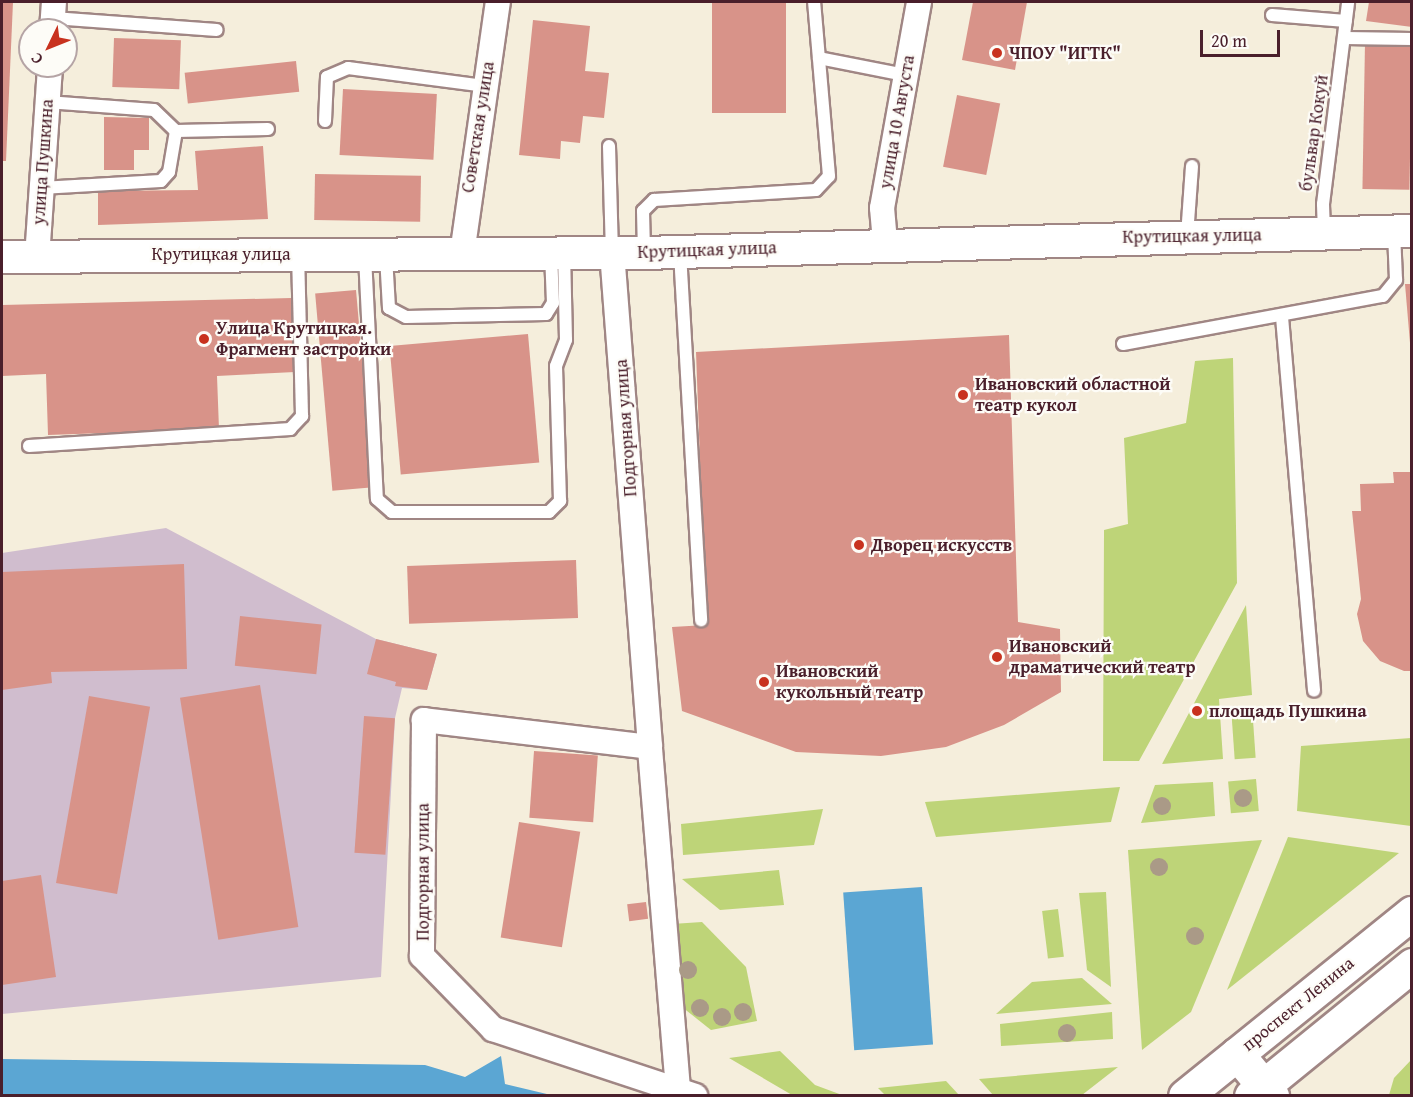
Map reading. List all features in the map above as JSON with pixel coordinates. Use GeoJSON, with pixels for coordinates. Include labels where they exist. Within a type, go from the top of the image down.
{"type":"FeatureCollection","features":[{"type":"Feature","properties":{"kind":"main road","name":"проспект Ленина"},"geometry":{"type":"LineString","coordinates":[[1185,1095],[1412,913]]}},
{"type":"Feature","properties":{"kind":"main road"},"geometry":{"type":"LineString","coordinates":[[1237,1054],[1262,1092],[1412,965]]}},
{"type":"Feature","properties":{"kind":"street","name":"Советская улица"},"geometry":{"type":"LineString","coordinates":[[462,254],[484,86],[498,2]]}},
{"type":"Feature","properties":{"kind":"street","name":"улица 10 Августа"},"geometry":{"type":"LineString","coordinates":[[885,242],[882,208],[919,2]]}},
{"type":"Feature","properties":{"kind":"street","name":"улица Пушкина"},"geometry":{"type":"LineString","coordinates":[[37,258],[49,78]]}},
{"type":"Feature","properties":{"kind":"street","name":"Крутицкая улица"},"geometry":{"type":"LineString","coordinates":[[2,257],[645,253],[885,242],[1402,232]]}},
{"type":"Feature","properties":{"kind":"street","name":"Подгорная улица"},"geometry":{"type":"LineString","coordinates":[[612,252],[650,747],[686,1092],[493,1029],[422,956],[424,720],[650,747]]}},
{"type":"Feature","properties":{"kind":"lane"},"geometry":{"type":"LineString","coordinates":[[645,253],[643,211],[654,200],[816,190],[830,176],[814,2]]}},
{"type":"Feature","properties":{"kind":"lane","name":"бульвар Кокуй"},"geometry":{"type":"LineString","coordinates":[[1324,233],[1323,204],[1348,2]]}},
{"type":"Feature","properties":{"kind":"lane"},"geometry":{"type":"LineString","coordinates":[[1272,15],[1346,21]]}},
{"type":"Feature","properties":{"kind":"lane"},"geometry":{"type":"LineString","coordinates":[[53,16],[218,30]]}},
{"type":"Feature","properties":{"kind":"lane"},"geometry":{"type":"LineString","coordinates":[[1345,38],[1412,39]]}},
{"type":"Feature","properties":{"kind":"lane"},"geometry":{"type":"LineString","coordinates":[[819,58],[905,75]]}},
{"type":"Feature","properties":{"kind":"lane"},"geometry":{"type":"LineString","coordinates":[[326,121],[327,77],[348,68],[484,86]]}},
{"type":"Feature","properties":{"kind":"lane"},"geometry":{"type":"LineString","coordinates":[[47,102],[154,110],[176,131],[268,129]]}},
{"type":"Feature","properties":{"kind":"lane"},"geometry":{"type":"LineString","coordinates":[[41,188],[161,181],[170,172],[176,131]]}},
{"type":"Feature","properties":{"kind":"lane"},"geometry":{"type":"LineString","coordinates":[[609,146],[612,252]]}},
{"type":"Feature","properties":{"kind":"lane"},"geometry":{"type":"LineString","coordinates":[[1186,236],[1192,166]]}},
{"type":"Feature","properties":{"kind":"lane"},"geometry":{"type":"LineString","coordinates":[[1123,344],[1282,317],[1383,296],[1396,280],[1402,232]]}},
{"type":"Feature","properties":{"kind":"lane"},"geometry":{"type":"LineString","coordinates":[[680,252],[702,620]]}},
{"type":"Feature","properties":{"kind":"lane"},"geometry":{"type":"LineString","coordinates":[[375,254],[377,500],[392,512],[549,512],[560,501],[556,366],[566,340],[557,253]]}},
{"type":"Feature","properties":{"kind":"lane"},"geometry":{"type":"LineString","coordinates":[[375,254],[389,308],[406,317],[546,314],[553,303],[557,253]]}},
{"type":"Feature","properties":{"kind":"lane"},"geometry":{"type":"LineString","coordinates":[[29,447],[290,429],[302,416],[298,254]]}},
{"type":"Feature","properties":{"kind":"lane"},"geometry":{"type":"LineString","coordinates":[[1282,317],[1314,691]]}},
{"type":"Feature","properties":{"kind":"shaded area"},"geometry":{"type":"Polygon","coordinates":[[[166,528],[376,639],[437,654],[427,690],[402,688],[395,718],[381,977],[2,1014],[2,553],[166,528]]]}},
{"type":"Feature","properties":{"kind":"green space"},"geometry":{"type":"Polygon","coordinates":[[[1233,358],[1237,583],[1139,761],[1103,761],[1104,530],[1128,524],[1124,438],[1186,423],[1195,361],[1233,358]]]}},
{"type":"Feature","properties":{"kind":"green space"},"geometry":{"type":"Polygon","coordinates":[[[1246,605],[1252,695],[1219,699],[1223,759],[1162,764],[1246,605]]]}},
{"type":"Feature","properties":{"kind":"green space"},"geometry":{"type":"Polygon","coordinates":[[[1252,706],[1256,758],[1235,759],[1231,707],[1252,706]]]}},
{"type":"Feature","properties":{"kind":"green space"},"geometry":{"type":"Polygon","coordinates":[[[1411,738],[1411,826],[1297,811],[1301,746],[1411,738]]]}},
{"type":"Feature","properties":{"kind":"green space"},"geometry":{"type":"Polygon","coordinates":[[[1256,779],[1259,811],[1231,813],[1228,781],[1256,779]]]}},
{"type":"Feature","properties":{"kind":"green space"},"geometry":{"type":"Polygon","coordinates":[[[1213,782],[1215,816],[1141,823],[1155,785],[1213,782]]]}},
{"type":"Feature","properties":{"kind":"green space"},"geometry":{"type":"Polygon","coordinates":[[[1120,787],[1111,822],[936,837],[925,802],[1120,787]]]}},
{"type":"Feature","properties":{"kind":"green space"},"geometry":{"type":"Polygon","coordinates":[[[823,809],[814,845],[683,855],[681,824],[823,809]]]}},
{"type":"Feature","properties":{"kind":"green space"},"geometry":{"type":"Polygon","coordinates":[[[1288,837],[1399,853],[1227,990],[1288,837]]]}},
{"type":"Feature","properties":{"kind":"green space"},"geometry":{"type":"Polygon","coordinates":[[[1262,840],[1191,1012],[1142,1050],[1128,850],[1262,840]]]}},
{"type":"Feature","properties":{"kind":"green space"},"geometry":{"type":"Polygon","coordinates":[[[779,870],[784,905],[720,910],[682,879],[779,870]]]}},
{"type":"Feature","properties":{"kind":"green space"},"geometry":{"type":"Polygon","coordinates":[[[1106,892],[1111,987],[1087,970],[1079,893],[1106,892]]]}},
{"type":"Feature","properties":{"kind":"green space"},"geometry":{"type":"Polygon","coordinates":[[[1058,909],[1064,957],[1048,959],[1042,911],[1058,909]]]}},
{"type":"Feature","properties":{"kind":"green space"},"geometry":{"type":"Polygon","coordinates":[[[702,922],[746,967],[757,1021],[711,1030],[677,1003],[672,924],[702,922]]]}},
{"type":"Feature","properties":{"kind":"green space"},"geometry":{"type":"Polygon","coordinates":[[[1082,978],[1112,1004],[996,1014],[1032,982],[1082,978]]]}},
{"type":"Feature","properties":{"kind":"green space"},"geometry":{"type":"Polygon","coordinates":[[[1112,1012],[1113,1039],[1001,1046],[1000,1024],[1112,1012]]]}},
{"type":"Feature","properties":{"kind":"green space"},"geometry":{"type":"Polygon","coordinates":[[[780,1051],[815,1085],[842,1095],[792,1095],[729,1058],[780,1051]]]}},
{"type":"Feature","properties":{"kind":"green space"},"geometry":{"type":"Polygon","coordinates":[[[1411,1060],[1411,1095],[1389,1095],[1394,1078],[1411,1060]]]}},
{"type":"Feature","properties":{"kind":"green space"},"geometry":{"type":"Polygon","coordinates":[[[1118,1067],[1082,1095],[993,1095],[979,1079],[1118,1067]]]}},
{"type":"Feature","properties":{"kind":"green space"},"geometry":{"type":"Polygon","coordinates":[[[946,1081],[959,1095],[885,1095],[878,1088],[946,1081]]]}},
{"type":"Feature","properties":{"kind":"water"},"geometry":{"type":"Polygon","coordinates":[[[922,887],[933,1045],[854,1050],[843,893],[922,887]]]}},
{"type":"Feature","properties":{"kind":"water"},"geometry":{"type":"Polygon","coordinates":[[[501,1056],[505,1084],[551,1095],[2,1095],[2,1059],[425,1065],[465,1077],[501,1056]]]}},
{"type":"Feature","properties":{"kind":"building"},"geometry":{"type":"Polygon","coordinates":[[[2,2],[13,2],[6,161],[2,161],[2,2]]]}},
{"type":"Feature","properties":{"kind":"building"},"geometry":{"type":"Polygon","coordinates":[[[712,2],[786,2],[786,113],[712,113],[712,2]]]}},
{"type":"Feature","properties":{"kind":"building"},"geometry":{"type":"Polygon","coordinates":[[[973,2],[1027,2],[1015,70],[962,60],[973,2]]]}},
{"type":"Feature","properties":{"kind":"building"},"geometry":{"type":"Polygon","coordinates":[[[1369,2],[1412,2],[1412,27],[1366,21],[1369,2]]]}},
{"type":"Feature","properties":{"kind":"building"},"geometry":{"type":"Polygon","coordinates":[[[533,20],[590,26],[585,71],[609,73],[604,118],[583,116],[580,143],[561,141],[560,159],[519,155],[533,20]]]}},
{"type":"Feature","properties":{"kind":"building"},"geometry":{"type":"Polygon","coordinates":[[[114,38],[181,40],[179,89],[112,87],[114,38]]]}},
{"type":"Feature","properties":{"kind":"building"},"geometry":{"type":"Polygon","coordinates":[[[1365,43],[1412,44],[1409,190],[1362,189],[1365,43]]]}},
{"type":"Feature","properties":{"kind":"building"},"geometry":{"type":"Polygon","coordinates":[[[296,61],[299,92],[188,104],[185,73],[296,61]]]}},
{"type":"Feature","properties":{"kind":"building"},"geometry":{"type":"Polygon","coordinates":[[[343,89],[437,94],[433,160],[340,155],[343,89]]]}},
{"type":"Feature","properties":{"kind":"building"},"geometry":{"type":"Polygon","coordinates":[[[957,95],[1000,103],[986,175],[943,167],[957,95]]]}},
{"type":"Feature","properties":{"kind":"building"},"geometry":{"type":"Polygon","coordinates":[[[104,117],[149,118],[149,150],[134,150],[134,170],[104,170],[104,117]]]}},
{"type":"Feature","properties":{"kind":"building"},"geometry":{"type":"Polygon","coordinates":[[[263,146],[268,219],[98,225],[98,191],[198,190],[195,151],[263,146]]]}},
{"type":"Feature","properties":{"kind":"building"},"geometry":{"type":"Polygon","coordinates":[[[315,174],[421,176],[420,222],[314,220],[315,174]]]}},
{"type":"Feature","properties":{"kind":"building"},"geometry":{"type":"Polygon","coordinates":[[[1405,284],[1412,284],[1412,343],[1410,343],[1405,284]]]}},
{"type":"Feature","properties":{"kind":"building"},"geometry":{"type":"Polygon","coordinates":[[[356,290],[373,487],[332,491],[315,294],[356,290]]]}},
{"type":"Feature","properties":{"kind":"building"},"geometry":{"type":"Polygon","coordinates":[[[291,298],[295,372],[217,376],[219,429],[48,435],[46,374],[2,376],[2,305],[291,298]]]}},
{"type":"Feature","properties":{"kind":"building"},"geometry":{"type":"Polygon","coordinates":[[[528,334],[539,463],[401,475],[390,346],[528,334]]]}},
{"type":"Feature","properties":{"kind":"building","name":"Дворец искусств"},"geometry":{"type":"Polygon","coordinates":[[[1009,335],[1018,622],[1060,629],[1061,692],[1004,725],[946,747],[881,756],[796,752],[682,711],[672,627],[706,625],[696,352],[1009,335]]]}},
{"type":"Feature","properties":{"kind":"building"},"geometry":{"type":"Polygon","coordinates":[[[1393,472],[1412,472],[1412,671],[1404,671],[1380,661],[1363,641],[1357,614],[1361,599],[1352,511],[1361,511],[1360,484],[1394,483],[1393,472]]]}},
{"type":"Feature","properties":{"kind":"building"},"geometry":{"type":"Polygon","coordinates":[[[576,560],[578,618],[409,624],[407,566],[576,560]]]}},
{"type":"Feature","properties":{"kind":"building"},"geometry":{"type":"Polygon","coordinates":[[[184,564],[187,669],[51,672],[52,683],[2,690],[2,572],[184,564]]]}},
{"type":"Feature","properties":{"kind":"building"},"geometry":{"type":"Polygon","coordinates":[[[240,616],[322,625],[316,674],[235,666],[240,616]]]}},
{"type":"Feature","properties":{"kind":"building"},"geometry":{"type":"Polygon","coordinates":[[[376,639],[437,654],[427,690],[395,686],[396,682],[367,674],[376,639]]]}},
{"type":"Feature","properties":{"kind":"building"},"geometry":{"type":"Polygon","coordinates":[[[260,685],[298,927],[218,940],[180,698],[260,685]]]}},
{"type":"Feature","properties":{"kind":"building"},"geometry":{"type":"Polygon","coordinates":[[[89,696],[150,707],[117,894],[56,883],[89,696]]]}},
{"type":"Feature","properties":{"kind":"building"},"geometry":{"type":"Polygon","coordinates":[[[364,716],[395,718],[385,855],[354,853],[364,716]]]}},
{"type":"Feature","properties":{"kind":"building"},"geometry":{"type":"Polygon","coordinates":[[[534,751],[598,755],[593,822],[529,818],[534,751]]]}},
{"type":"Feature","properties":{"kind":"building"},"geometry":{"type":"Polygon","coordinates":[[[519,822],[580,832],[562,947],[501,938],[519,822]]]}},
{"type":"Feature","properties":{"kind":"building"},"geometry":{"type":"Polygon","coordinates":[[[41,875],[56,977],[2,985],[2,881],[41,875]]]}},
{"type":"Feature","properties":{"kind":"building"},"geometry":{"type":"Polygon","coordinates":[[[646,902],[648,919],[629,921],[627,904],[646,902]]]}},
{"type":"Feature","properties":{"kind":"place","name":"ЧПОУ \"ИГТК\""},"geometry":{"type":"Point","coordinates":[997,53]}},
{"type":"Feature","properties":{"kind":"place","name":"Улица Крутицкая. Фрагмент застройки"},"geometry":{"type":"Point","coordinates":[204,339]}},
{"type":"Feature","properties":{"kind":"place","name":"Ивановский областной театр кукол"},"geometry":{"type":"Point","coordinates":[963,395]}},
{"type":"Feature","properties":{"kind":"place","name":"Дворец искусств"},"geometry":{"type":"Point","coordinates":[859,545]}},
{"type":"Feature","properties":{"kind":"place","name":"Ивановский драматический театр"},"geometry":{"type":"Point","coordinates":[997,657]}},
{"type":"Feature","properties":{"kind":"place","name":"Ивановский кукольный театр"},"geometry":{"type":"Point","coordinates":[764,682]}},
{"type":"Feature","properties":{"kind":"place","name":"площадь Пушкина"},"geometry":{"type":"Point","coordinates":[1197,711]}}]}
